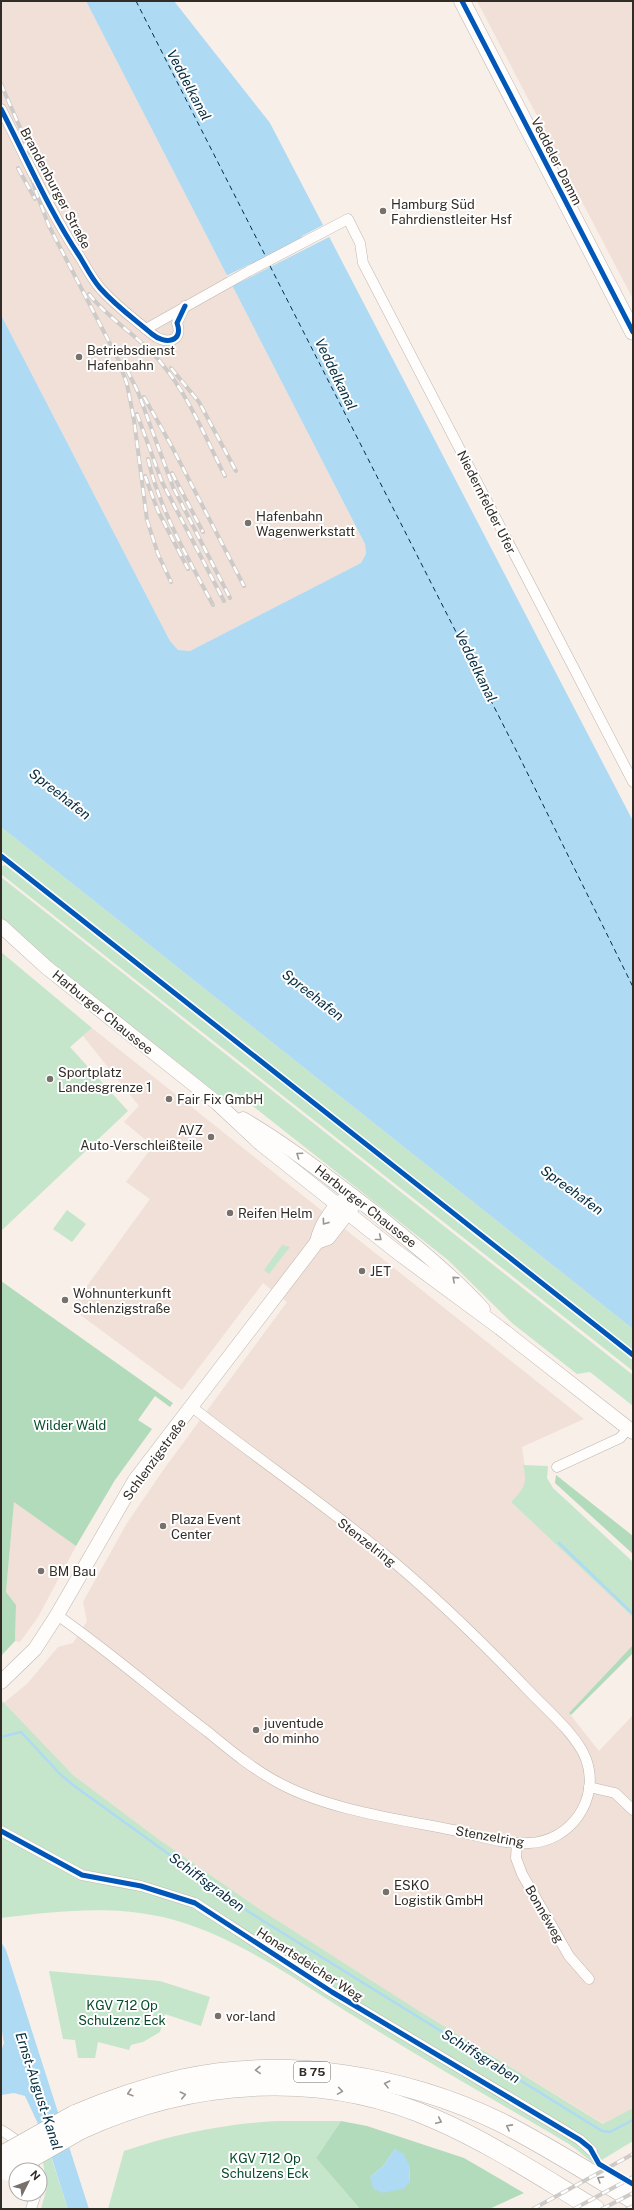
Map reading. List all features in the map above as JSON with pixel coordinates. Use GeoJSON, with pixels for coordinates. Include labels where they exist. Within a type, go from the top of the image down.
{"type":"FeatureCollection","features":[{"type":"Feature","properties":{"kind":"highway","name":"B 75"},"geometry":{"type":"LineString","coordinates":[[3,2168],[77,2123],[132,2092],[189,2078],[257,2070],[295,2070],[383,2083],[460,2105],[499,2122],[544,2145],[633,2199]]}},
{"type":"Feature","properties":{"kind":"highway","name":"B 75"},"geometry":{"type":"LineString","coordinates":[[77,2123],[196,2092],[254,2086],[283,2085],[345,2091],[403,2106],[438,2120],[499,2151],[595,2209]]}},
{"type":"Feature","properties":{"kind":"main road","name":"Veddeler Damm"},"geometry":{"type":"LineString","coordinates":[[462,1],[633,332]]}},
{"type":"Feature","properties":{"kind":"main road","name":"Harburger Chaussee"},"geometry":{"type":"LineString","coordinates":[[1,926],[46,966],[217,1103],[262,1144],[456,1297],[500,1328],[631,1431]]}},
{"type":"Feature","properties":{"kind":"main road","name":"Harburger Chaussee"},"geometry":{"type":"LineString","coordinates":[[1,936],[46,966]]}},
{"type":"Feature","properties":{"kind":"main road","name":"Harburger Chaussee"},"geometry":{"type":"LineString","coordinates":[[217,1103],[282,1143],[352,1196],[444,1270],[500,1328]]}},
{"type":"Feature","properties":{"kind":"main road","name":"Schlenzigstraße"},"geometry":{"type":"LineString","coordinates":[[1,1682],[35,1649],[58,1615],[135,1480],[318,1242],[319,1230],[344,1209],[347,1197],[352,1196]]}},
{"type":"Feature","properties":{"kind":"street","name":"Brandenburger Straße"},"geometry":{"type":"LineString","coordinates":[[1,109],[64,232],[99,286],[122,311],[156,338],[166,342],[177,336],[179,329],[177,323],[185,306]]}},
{"type":"Feature","properties":{"kind":"street","name":"Niedernfelder Ufer"},"geometry":{"type":"LineString","coordinates":[[185,306],[348,219],[360,243],[364,263],[633,782]]}},
{"type":"Feature","properties":{"kind":"street"},"geometry":{"type":"LineString","coordinates":[[146,329],[185,306]]}},
{"type":"Feature","properties":{"kind":"street"},"geometry":{"type":"LineString","coordinates":[[166,317],[177,323]]}},
{"type":"Feature","properties":{"kind":"street","name":"Stenzelring"},"geometry":{"type":"LineString","coordinates":[[58,1615],[246,1762],[282,1785],[312,1798],[338,1806],[517,1843],[531,1843],[547,1840],[568,1828],[581,1813],[587,1800],[589,1787],[587,1762],[577,1744],[489,1650],[394,1563],[192,1407]]}},
{"type":"Feature","properties":{"kind":"street","name":"Harburger Chaussee"},"geometry":{"type":"LineString","coordinates":[[557,1467],[620,1438],[631,1431]]}},
{"type":"Feature","properties":{"kind":"street"},"geometry":{"type":"LineString","coordinates":[[589,1787],[615,1793],[633,1810]]}},
{"type":"Feature","properties":{"kind":"street","name":"Honartsdeicher Weg"},"geometry":{"type":"LineString","coordinates":[[1,1831],[82,1875],[162,1891],[204,1908],[332,1992],[580,2140],[592,2151]]}},
{"type":"Feature","properties":{"kind":"street","name":"Bonnéweg"},"geometry":{"type":"LineString","coordinates":[[517,1843],[516,1858],[522,1874],[569,1956],[589,1979]]}},
{"type":"Feature","properties":{"kind":"street"},"geometry":{"type":"LineString","coordinates":[[1,2130],[23,2147],[33,2162]]}},
{"type":"Feature","properties":{"kind":"shaded area"},"geometry":{"type":"Polygon","coordinates":[[[1,1],[86,1],[365,544],[366,554],[361,563],[190,651],[178,650],[170,641],[1,315],[1,1]]]}},
{"type":"Feature","properties":{"kind":"shaded area"},"geometry":{"type":"Polygon","coordinates":[[[477,1],[633,1],[633,299],[477,1]]]}},
{"type":"Feature","properties":{"kind":"shaded area"},"geometry":{"type":"Polygon","coordinates":[[[92,1028],[584,1419],[522,1447],[526,1477],[524,1488],[511,1502],[633,1617],[633,1645],[569,1713],[599,1751],[633,1715],[633,2108],[604,2124],[413,2007],[258,1908],[157,1838],[73,1775],[1,1705],[27,1684],[58,1647],[73,1643],[87,1621],[83,1602],[127,1523],[164,1469],[287,1302],[263,1283],[182,1390],[71,1308],[150,1199],[126,1182],[153,1146],[124,1122],[139,1106],[83,1036],[92,1028]]]}},
{"type":"Feature","properties":{"kind":"shaded area"},"geometry":{"type":"Polygon","coordinates":[[[14,1501],[76,1546],[38,1617],[20,1642],[15,1641],[16,1605],[6,1592],[14,1501]]]}},
{"type":"Feature","properties":{"kind":"green space"},"geometry":{"type":"Polygon","coordinates":[[[1,827],[633,1329],[633,1350],[1,851],[1,827]]]}},
{"type":"Feature","properties":{"kind":"green space"},"geometry":{"type":"Polygon","coordinates":[[[5,865],[361,1145],[378,1155],[403,1179],[633,1360],[633,1371],[1,874],[1,867],[5,865]]]}},
{"type":"Feature","properties":{"kind":"green space"},"geometry":{"type":"Polygon","coordinates":[[[1,877],[633,1375],[633,1406],[590,1372],[577,1374],[512,1323],[448,1260],[235,1092],[230,1104],[44,956],[1,918],[1,877]]]}},
{"type":"Feature","properties":{"kind":"green space","name":"Sportplatz Landesgrenze 1"},"geometry":{"type":"Polygon","coordinates":[[[1,952],[92,1028],[70,1047],[128,1111],[1,1231],[1,952]]]}},
{"type":"Feature","properties":{"kind":"green space"},"geometry":{"type":"Polygon","coordinates":[[[67,1210],[86,1224],[72,1242],[53,1229],[67,1210]]]}},
{"type":"Feature","properties":{"kind":"green space"},"geometry":{"type":"Polygon","coordinates":[[[282,1245],[290,1247],[269,1274],[264,1270],[282,1245]]]}},
{"type":"Feature","properties":{"kind":"green space","name":"Wilder Wald"},"geometry":{"type":"Polygon","coordinates":[[[1,1281],[173,1403],[170,1407],[155,1396],[138,1420],[152,1429],[115,1480],[76,1546],[14,1502],[6,1592],[16,1605],[15,1641],[1,1656],[1,1281]]]}},
{"type":"Feature","properties":{"kind":"green space"},"geometry":{"type":"Polygon","coordinates":[[[523,1465],[548,1466],[547,1478],[553,1488],[633,1562],[633,1617],[511,1502],[524,1485],[525,1477],[523,1465]]]}},
{"type":"Feature","properties":{"kind":"green space"},"geometry":{"type":"Polygon","coordinates":[[[556,1475],[633,1536],[633,1554],[555,1483],[556,1475]]]}},
{"type":"Feature","properties":{"kind":"green space"},"geometry":{"type":"Polygon","coordinates":[[[633,1645],[633,1653],[571,1715],[569,1713],[633,1645]]]}},
{"type":"Feature","properties":{"kind":"green space"},"geometry":{"type":"Polygon","coordinates":[[[1,1700],[73,1775],[157,1838],[258,1908],[413,2007],[603,2124],[633,2108],[633,2141],[595,2164],[569,2144],[357,2018],[288,1974],[240,1946],[189,1925],[143,1913],[102,1910],[62,1911],[1,1918],[1,1700]]]}},
{"type":"Feature","properties":{"kind":"green space","name":"KGV 712 Op Schulzenz Eck"},"geometry":{"type":"Polygon","coordinates":[[[49,1971],[160,1981],[210,1997],[201,2026],[165,2014],[160,2032],[143,2042],[131,2045],[129,2050],[98,2042],[95,2058],[78,2058],[75,2040],[63,2039],[49,1971]]]}},
{"type":"Feature","properties":{"kind":"green space","name":"KGV 712 Op Schulzens Eck"},"geometry":{"type":"Polygon","coordinates":[[[277,2121],[341,2121],[316,2158],[360,2209],[108,2209],[124,2151],[181,2135],[219,2127],[277,2121]]]}},
{"type":"Feature","properties":{"kind":"green space"},"geometry":{"type":"Polygon","coordinates":[[[341,2121],[367,2126],[464,2158],[524,2193],[489,2209],[360,2209],[316,2158],[341,2121]],[[395,2149],[382,2167],[370,2177],[410,2182],[409,2165],[395,2149]]]}},
{"type":"Feature","properties":{"kind":"green space"},"geometry":{"type":"Polygon","coordinates":[[[51,2157],[68,2209],[41,2209],[43,2202],[48,2202],[48,2162],[43,2162],[51,2157]]]}},
{"type":"Feature","properties":{"kind":"water"},"geometry":{"type":"Polygon","coordinates":[[[86,1],[174,1],[270,123],[633,821],[633,1329],[1,827],[1,315],[170,641],[178,650],[190,651],[361,563],[366,554],[365,544],[86,1]]]}},
{"type":"Feature","properties":{"kind":"water","name":"Ernst-August-Kanal"},"geometry":{"type":"Polygon","coordinates":[[[1,1942],[6,1950],[89,2209],[68,2209],[47,2143],[25,2096],[14,2093],[1,2095],[1,2051],[4,2043],[1,2025],[1,1942]]]}},
{"type":"Feature","properties":{"kind":"water"},"geometry":{"type":"Polygon","coordinates":[[[395,2149],[404,2154],[409,2165],[410,2182],[403,2189],[382,2193],[373,2188],[370,2177],[382,2167],[395,2149]]]}},
{"type":"Feature","properties":{"kind":"pier"},"geometry":{"type":"Polygon","coordinates":[[[325,224],[331,236],[231,287],[226,276],[250,264],[252,267],[304,240],[302,236],[325,224]]]}},
{"type":"Feature","properties":{"kind":"waterway","name":"Schiffsgraben"},"geometry":{"type":"LineString","coordinates":[[559,1543],[633,1614]]}},
{"type":"Feature","properties":{"kind":"waterway","name":"Schiffsgraben"},"geometry":{"type":"LineString","coordinates":[[1,1737],[21,1732],[60,1774],[73,1785],[249,1912],[602,2131],[610,2132],[633,2120]]}},
{"type":"Feature","properties":{"kind":"ferry route"},"geometry":{"type":"LineString","coordinates":[[136,1],[266,257]]}},
{"type":"Feature","properties":{"kind":"ferry route"},"geometry":{"type":"LineString","coordinates":[[270,266],[517,752],[633,987]]}},
{"type":"Feature","properties":{"kind":"railway"},"geometry":{"type":"LineString","coordinates":[[1,84],[22,132],[35,189],[49,226],[118,359],[127,384],[134,420],[147,520],[158,554],[171,582]]}},
{"type":"Feature","properties":{"kind":"railway"},"geometry":{"type":"LineString","coordinates":[[18,168],[35,199]]}},
{"type":"Feature","properties":{"kind":"railway"},"geometry":{"type":"LineString","coordinates":[[89,294],[106,313],[145,345],[172,376],[189,404],[225,476]]}},
{"type":"Feature","properties":{"kind":"railway"},"geometry":{"type":"LineString","coordinates":[[171,368],[199,402],[236,471]]}},
{"type":"Feature","properties":{"kind":"railway"},"geometry":{"type":"LineString","coordinates":[[127,370],[138,392],[173,487],[230,598]]}},
{"type":"Feature","properties":{"kind":"railway"},"geometry":{"type":"LineString","coordinates":[[144,397],[171,445],[244,586]]}},
{"type":"Feature","properties":{"kind":"railway"},"geometry":{"type":"LineString","coordinates":[[137,414],[162,482],[224,601]]}},
{"type":"Feature","properties":{"kind":"railway"},"geometry":{"type":"LineString","coordinates":[[148,459],[153,478],[167,516],[213,605]]}},
{"type":"Feature","properties":{"kind":"railway"},"geometry":{"type":"LineString","coordinates":[[172,473],[203,532]]}},
{"type":"Feature","properties":{"kind":"railway"},"geometry":{"type":"LineString","coordinates":[[145,476],[158,511],[188,569]]}},
{"type":"Feature","properties":{"kind":"railway"},"geometry":{"type":"LineString","coordinates":[[533,2209],[633,2154]]}},
{"type":"Feature","properties":{"kind":"railway"},"geometry":{"type":"LineString","coordinates":[[574,2209],[633,2177]]}},
{"type":"Feature","properties":{"kind":"railway"},"geometry":{"type":"LineString","coordinates":[[602,2209],[633,2193]]}},
{"type":"Feature","properties":{"kind":"railway"},"geometry":{"type":"LineString","coordinates":[[627,2209],[633,2206]]}},
{"type":"Feature","properties":{"kind":"cycle path"},"geometry":{"type":"LineString","coordinates":[[462,1],[633,332]]}},
{"type":"Feature","properties":{"kind":"cycle path"},"geometry":{"type":"LineString","coordinates":[[1,109],[58,222],[100,288],[125,312],[152,334],[162,340],[172,340],[176,338],[178,334],[177,323],[185,306]]}},
{"type":"Feature","properties":{"kind":"cycle path"},"geometry":{"type":"LineString","coordinates":[[1,856],[633,1355]]}},
{"type":"Feature","properties":{"kind":"cycle path"},"geometry":{"type":"LineString","coordinates":[[1,1831],[82,1875],[141,1886],[195,1903],[332,1992],[580,2140],[590,2148],[599,2164],[633,2184]]}},
{"type":"Feature","properties":{"kind":"place","name":"Hamburg Süd Fahrdienstleiter Hsf"},"geometry":{"type":"Point","coordinates":[383,211]}},
{"type":"Feature","properties":{"kind":"place","name":"Betriebsdienst Hafenbahn"},"geometry":{"type":"Point","coordinates":[79,357]}},
{"type":"Feature","properties":{"kind":"place","name":"Hafenbahn Wagenwerkstatt"},"geometry":{"type":"Point","coordinates":[248,523]}},
{"type":"Feature","properties":{"kind":"place","name":"Sportplatz Landesgrenze 1"},"geometry":{"type":"Point","coordinates":[50,1079]}},
{"type":"Feature","properties":{"kind":"place","name":"Fair Fix GmbH"},"geometry":{"type":"Point","coordinates":[169,1099]}},
{"type":"Feature","properties":{"kind":"place","name":"AVZ Auto-Verschleißteile"},"geometry":{"type":"Point","coordinates":[211,1137]}},
{"type":"Feature","properties":{"kind":"place","name":"Reifen Helm"},"geometry":{"type":"Point","coordinates":[230,1213]}},
{"type":"Feature","properties":{"kind":"place","name":"JET"},"geometry":{"type":"Point","coordinates":[362,1271]}},
{"type":"Feature","properties":{"kind":"place","name":"Wohnunterkunft Schlenzigstraße"},"geometry":{"type":"Point","coordinates":[65,1300]}},
{"type":"Feature","properties":{"kind":"place","name":"Plaza Event Center"},"geometry":{"type":"Point","coordinates":[163,1526]}},
{"type":"Feature","properties":{"kind":"place","name":"BM Bau"},"geometry":{"type":"Point","coordinates":[41,1571]}},
{"type":"Feature","properties":{"kind":"place","name":"juventude do minho"},"geometry":{"type":"Point","coordinates":[256,1730]}},
{"type":"Feature","properties":{"kind":"place","name":"ESKO Logistik GmbH"},"geometry":{"type":"Point","coordinates":[386,1892]}},
{"type":"Feature","properties":{"kind":"place","name":"vor-land"},"geometry":{"type":"Point","coordinates":[218,2016]}},
{"type":"Feature","properties":{"kind":"water label","name":"Veddelkanal"},"geometry":{"type":"Point","coordinates":[189,85]}},
{"type":"Feature","properties":{"kind":"water label","name":"Veddelkanal"},"geometry":{"type":"Point","coordinates":[336,374]}},
{"type":"Feature","properties":{"kind":"water label","name":"Veddelkanal"},"geometry":{"type":"Point","coordinates":[476,666]}},
{"type":"Feature","properties":{"kind":"water label","name":"Spreehafen"},"geometry":{"type":"Point","coordinates":[60,794]}},
{"type":"Feature","properties":{"kind":"water label","name":"Spreehafen"},"geometry":{"type":"Point","coordinates":[313,995]}},
{"type":"Feature","properties":{"kind":"water label","name":"Spreehafen"},"geometry":{"type":"Point","coordinates":[572,1190]}}]}
